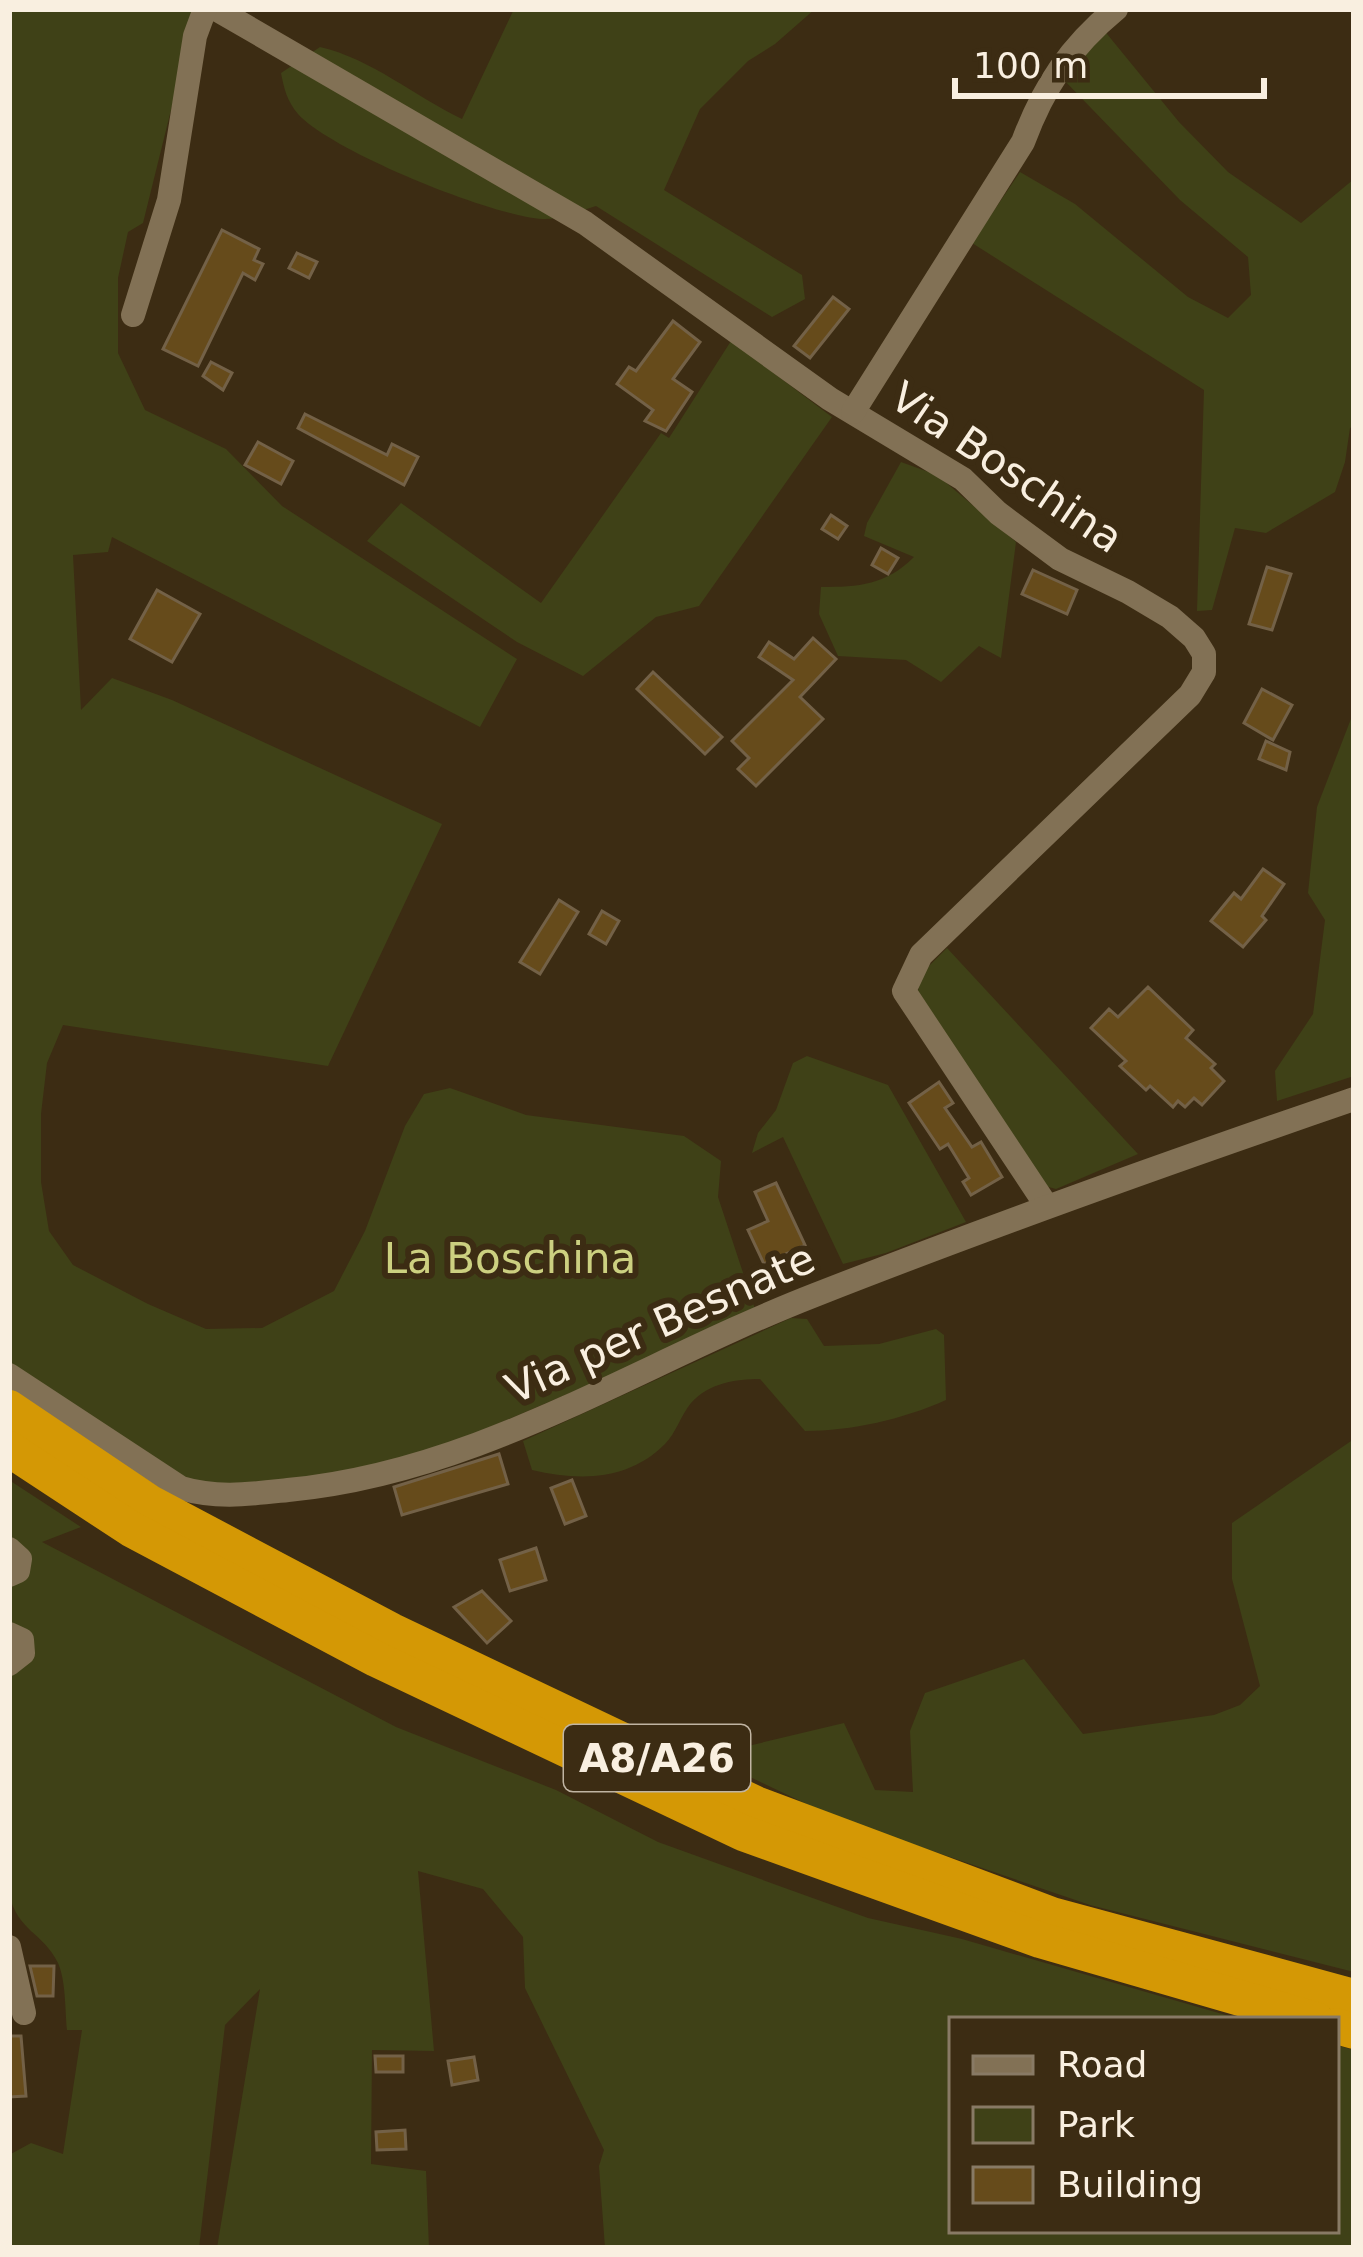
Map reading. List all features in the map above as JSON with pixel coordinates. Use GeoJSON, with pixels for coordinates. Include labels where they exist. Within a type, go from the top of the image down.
{"type":"FeatureCollection","features":[{"type":"Feature","properties":{"kind":"highway","name":"A8/A26"},"geometry":{"type":"LineString","coordinates":[[9,1408],[150,1503],[392,1631],[756,1804],[1052,1915],[1354,1997]]}},
{"type":"Feature","properties":{"kind":"highway","name":"A8/A26"},"geometry":{"type":"LineString","coordinates":[[9,1449],[131,1529],[376,1659],[743,1833],[1040,1940],[1306,2017]]}},
{"type":"Feature","properties":{"kind":"street"},"geometry":{"type":"LineString","coordinates":[[133,315],[169,200],[195,36],[205,9]]}},
{"type":"Feature","properties":{"kind":"street","name":"Via Boschina"},"geometry":{"type":"LineString","coordinates":[[216,9],[585,223],[853,412],[963,479],[998,513],[1060,560],[1170,617],[1194,638],[1204,654],[1204,672],[1190,695],[921,955],[904,991],[1046,1205]]}},
{"type":"Feature","properties":{"kind":"street"},"geometry":{"type":"LineString","coordinates":[[853,412],[1023,142],[1039,99],[1065,57],[1116,9]]}},
{"type":"Feature","properties":{"kind":"street","name":"Via per Besnate"},"geometry":{"type":"LineString","coordinates":[[9,1375],[181,1488],[205,1496],[331,1486],[400,1472],[491,1442],[807,1298],[1046,1205],[1354,1099]]}},
{"type":"Feature","properties":{"kind":"street"},"geometry":{"type":"LineString","coordinates":[[9,1549],[20,1559],[18,1571],[9,1575]]}},
{"type":"Feature","properties":{"kind":"street"},"geometry":{"type":"LineString","coordinates":[[9,1947],[24,2013]]}},
{"type":"Feature","properties":{"kind":"green space","name":"La Boschina"},"geometry":{"type":"Polygon","coordinates":[[[9,9],[196,9],[143,223],[128,232],[118,278],[118,353],[145,410],[226,449],[282,506],[517,659],[480,727],[112,537],[108,552],[73,555],[81,710],[112,678],[172,700],[442,824],[328,1066],[63,1025],[47,1063],[41,1114],[41,1182],[49,1231],[73,1265],[148,1304],[206,1329],[262,1328],[334,1291],[365,1231],[405,1126],[424,1094],[450,1088],[526,1115],[684,1136],[721,1161],[718,1197],[755,1309],[427,1454],[357,1471],[211,1488],[172,1476],[9,1362],[9,9]]]}},
{"type":"Feature","properties":{"kind":"green space"},"geometry":{"type":"Polygon","coordinates":[[[514,9],[815,9],[748,61],[700,109],[664,190],[802,275],[805,299],[772,317],[596,206],[542,219],[452,194],[343,146],[298,114],[286,95],[281,73],[320,47],[375,69],[462,119],[514,9]]]}},
{"type":"Feature","properties":{"kind":"green space"},"geometry":{"type":"Polygon","coordinates":[[[1103,29],[1179,122],[1228,172],[1301,223],[1354,179],[1354,426],[1345,462],[1335,492],[1266,533],[1235,528],[1212,610],[1197,611],[1204,390],[972,243],[1020,172],[1075,204],[1188,297],[1228,318],[1251,295],[1248,257],[1180,200],[1062,78],[1103,29]]]}},
{"type":"Feature","properties":{"kind":"green space"},"geometry":{"type":"Polygon","coordinates":[[[731,341],[832,417],[699,606],[656,617],[583,676],[517,642],[367,541],[401,503],[541,603],[661,433],[669,438],[731,341]]]}},
{"type":"Feature","properties":{"kind":"green space"},"geometry":{"type":"Polygon","coordinates":[[[901,462],[937,475],[1016,542],[1001,658],[979,646],[941,682],[906,660],[838,656],[819,614],[821,587],[871,582],[893,574],[914,557],[864,536],[901,462]]]}},
{"type":"Feature","properties":{"kind":"green space"},"geometry":{"type":"Polygon","coordinates":[[[1354,711],[1354,1076],[1277,1101],[1275,1071],[1313,1014],[1325,920],[1308,893],[1317,807],[1354,711]]]}},
{"type":"Feature","properties":{"kind":"green space"},"geometry":{"type":"Polygon","coordinates":[[[947,948],[1138,1154],[1056,1189],[1041,1185],[918,991],[922,973],[947,948]]]}},
{"type":"Feature","properties":{"kind":"green space"},"geometry":{"type":"Polygon","coordinates":[[[807,1056],[888,1085],[966,1222],[843,1264],[783,1137],[752,1153],[758,1133],[776,1110],[793,1063],[807,1056]]]}},
{"type":"Feature","properties":{"kind":"green space"},"geometry":{"type":"Polygon","coordinates":[[[791,1318],[807,1319],[824,1346],[879,1344],[936,1329],[944,1335],[946,1400],[877,1423],[805,1431],[760,1379],[732,1381],[698,1396],[665,1444],[635,1465],[585,1476],[532,1470],[523,1441],[791,1318]]]}},
{"type":"Feature","properties":{"kind":"green space"},"geometry":{"type":"Polygon","coordinates":[[[1354,1439],[1354,1972],[1090,1905],[836,1818],[706,1756],[844,1723],[875,1790],[913,1792],[910,1731],[925,1693],[1024,1659],[1083,1734],[1214,1715],[1240,1705],[1260,1686],[1232,1579],[1232,1523],[1354,1439]]]}},
{"type":"Feature","properties":{"kind":"green space"},"geometry":{"type":"Polygon","coordinates":[[[9,1480],[81,1527],[42,1542],[396,1727],[556,1790],[658,1842],[868,1918],[962,1939],[1233,2017],[949,2017],[949,2233],[1339,2233],[1339,2046],[1354,2050],[1354,2248],[605,2248],[599,2166],[604,2150],[525,1988],[523,1937],[483,1889],[418,1871],[434,2051],[372,2050],[371,2164],[426,2171],[429,2248],[217,2248],[260,1989],[225,2025],[199,2248],[9,2248],[9,2155],[31,2143],[63,2154],[82,2030],[67,2030],[58,1963],[18,1916],[9,1894],[9,1480]]]}},
{"type":"Feature","properties":{"kind":"building"},"geometry":{"type":"Polygon","coordinates":[[[222,230],[259,249],[254,260],[263,264],[255,280],[243,273],[198,366],[163,349],[222,230]]]}},
{"type":"Feature","properties":{"kind":"building"},"geometry":{"type":"Polygon","coordinates":[[[297,253],[317,262],[309,278],[289,268],[297,253]]]}},
{"type":"Feature","properties":{"kind":"building"},"geometry":{"type":"Polygon","coordinates":[[[833,297],[849,309],[810,358],[794,346],[833,297]]]}},
{"type":"Feature","properties":{"kind":"building"},"geometry":{"type":"Polygon","coordinates":[[[673,321],[700,342],[673,379],[692,392],[666,431],[645,421],[653,410],[617,384],[629,367],[636,371],[673,321]]]}},
{"type":"Feature","properties":{"kind":"building"},"geometry":{"type":"Polygon","coordinates":[[[211,362],[232,373],[223,390],[203,376],[211,362]]]}},
{"type":"Feature","properties":{"kind":"building"},"geometry":{"type":"Polygon","coordinates":[[[305,414],[387,455],[392,444],[418,457],[404,485],[298,428],[305,414]]]}},
{"type":"Feature","properties":{"kind":"building"},"geometry":{"type":"Polygon","coordinates":[[[258,442],[293,461],[281,484],[245,465],[258,442]]]}},
{"type":"Feature","properties":{"kind":"building"},"geometry":{"type":"Polygon","coordinates":[[[831,515],[847,526],[838,539],[822,529],[831,515]]]}},
{"type":"Feature","properties":{"kind":"building"},"geometry":{"type":"Polygon","coordinates":[[[881,548],[898,558],[888,574],[872,565],[881,548]]]}},
{"type":"Feature","properties":{"kind":"building"},"geometry":{"type":"Polygon","coordinates":[[[1267,567],[1291,574],[1272,630],[1249,624],[1267,567]]]}},
{"type":"Feature","properties":{"kind":"building"},"geometry":{"type":"Polygon","coordinates":[[[1033,570],[1077,590],[1067,614],[1022,594],[1033,570]]]}},
{"type":"Feature","properties":{"kind":"building"},"geometry":{"type":"Polygon","coordinates":[[[157,590],[200,614],[172,662],[130,639],[157,590]]]}},
{"type":"Feature","properties":{"kind":"building"},"geometry":{"type":"Polygon","coordinates":[[[813,638],[836,659],[800,697],[823,719],[756,786],[738,769],[749,758],[732,741],[793,680],[759,657],[769,642],[794,659],[813,638]]]}},
{"type":"Feature","properties":{"kind":"building"},"geometry":{"type":"Polygon","coordinates":[[[653,672],[722,737],[705,754],[637,689],[653,672]]]}},
{"type":"Feature","properties":{"kind":"building"},"geometry":{"type":"Polygon","coordinates":[[[1262,689],[1292,705],[1273,740],[1244,723],[1262,689]]]}},
{"type":"Feature","properties":{"kind":"building"},"geometry":{"type":"Polygon","coordinates":[[[1266,741],[1290,752],[1286,770],[1259,759],[1266,741]]]}},
{"type":"Feature","properties":{"kind":"building"},"geometry":{"type":"Polygon","coordinates":[[[1263,869],[1284,884],[1262,916],[1266,920],[1243,947],[1211,921],[1234,893],[1241,899],[1263,869]]]}},
{"type":"Feature","properties":{"kind":"building"},"geometry":{"type":"Polygon","coordinates":[[[559,900],[578,912],[540,974],[520,962],[559,900]]]}},
{"type":"Feature","properties":{"kind":"building"},"geometry":{"type":"Polygon","coordinates":[[[602,911],[619,921],[606,944],[589,934],[602,911]]]}},
{"type":"Feature","properties":{"kind":"building"},"geometry":{"type":"Polygon","coordinates":[[[1148,987],[1193,1030],[1186,1038],[1215,1064],[1211,1068],[1224,1081],[1202,1105],[1194,1098],[1185,1107],[1178,1101],[1173,1107],[1150,1086],[1146,1090],[1120,1066],[1126,1061],[1091,1028],[1109,1009],[1118,1017],[1148,987]]]}},
{"type":"Feature","properties":{"kind":"building"},"geometry":{"type":"Polygon","coordinates":[[[939,1082],[953,1103],[945,1108],[972,1147],[981,1142],[1002,1177],[971,1195],[963,1182],[969,1178],[948,1144],[940,1149],[909,1103],[939,1082]]]}},
{"type":"Feature","properties":{"kind":"building"},"geometry":{"type":"Polygon","coordinates":[[[776,1183],[805,1245],[764,1264],[748,1230],[768,1221],[755,1192],[776,1183]]]}},
{"type":"Feature","properties":{"kind":"building"},"geometry":{"type":"Polygon","coordinates":[[[499,1454],[508,1484],[402,1515],[394,1487],[499,1454]]]}},
{"type":"Feature","properties":{"kind":"building"},"geometry":{"type":"Polygon","coordinates":[[[572,1480],[586,1516],[565,1524],[551,1488],[572,1480]]]}},
{"type":"Feature","properties":{"kind":"building"},"geometry":{"type":"Polygon","coordinates":[[[536,1548],[546,1580],[510,1591],[500,1560],[536,1548]]]}},
{"type":"Feature","properties":{"kind":"building"},"geometry":{"type":"Polygon","coordinates":[[[482,1591],[511,1621],[487,1643],[454,1607],[482,1591]]]}},
{"type":"Feature","properties":{"kind":"building"},"geometry":{"type":"Polygon","coordinates":[[[30,1966],[54,1966],[53,1996],[37,1996],[30,1966]]]}},
{"type":"Feature","properties":{"kind":"building"},"geometry":{"type":"Polygon","coordinates":[[[9,2036],[21,2036],[26,2096],[9,2097],[9,2036]]]}},
{"type":"Feature","properties":{"kind":"building"},"geometry":{"type":"Polygon","coordinates":[[[375,2056],[403,2056],[403,2072],[376,2072],[375,2056]]]}},
{"type":"Feature","properties":{"kind":"building"},"geometry":{"type":"Polygon","coordinates":[[[474,2057],[478,2080],[452,2085],[448,2061],[474,2057]]]}},
{"type":"Feature","properties":{"kind":"building"},"geometry":{"type":"Polygon","coordinates":[[[405,2130],[406,2149],[377,2150],[376,2132],[405,2130]]]}}]}
